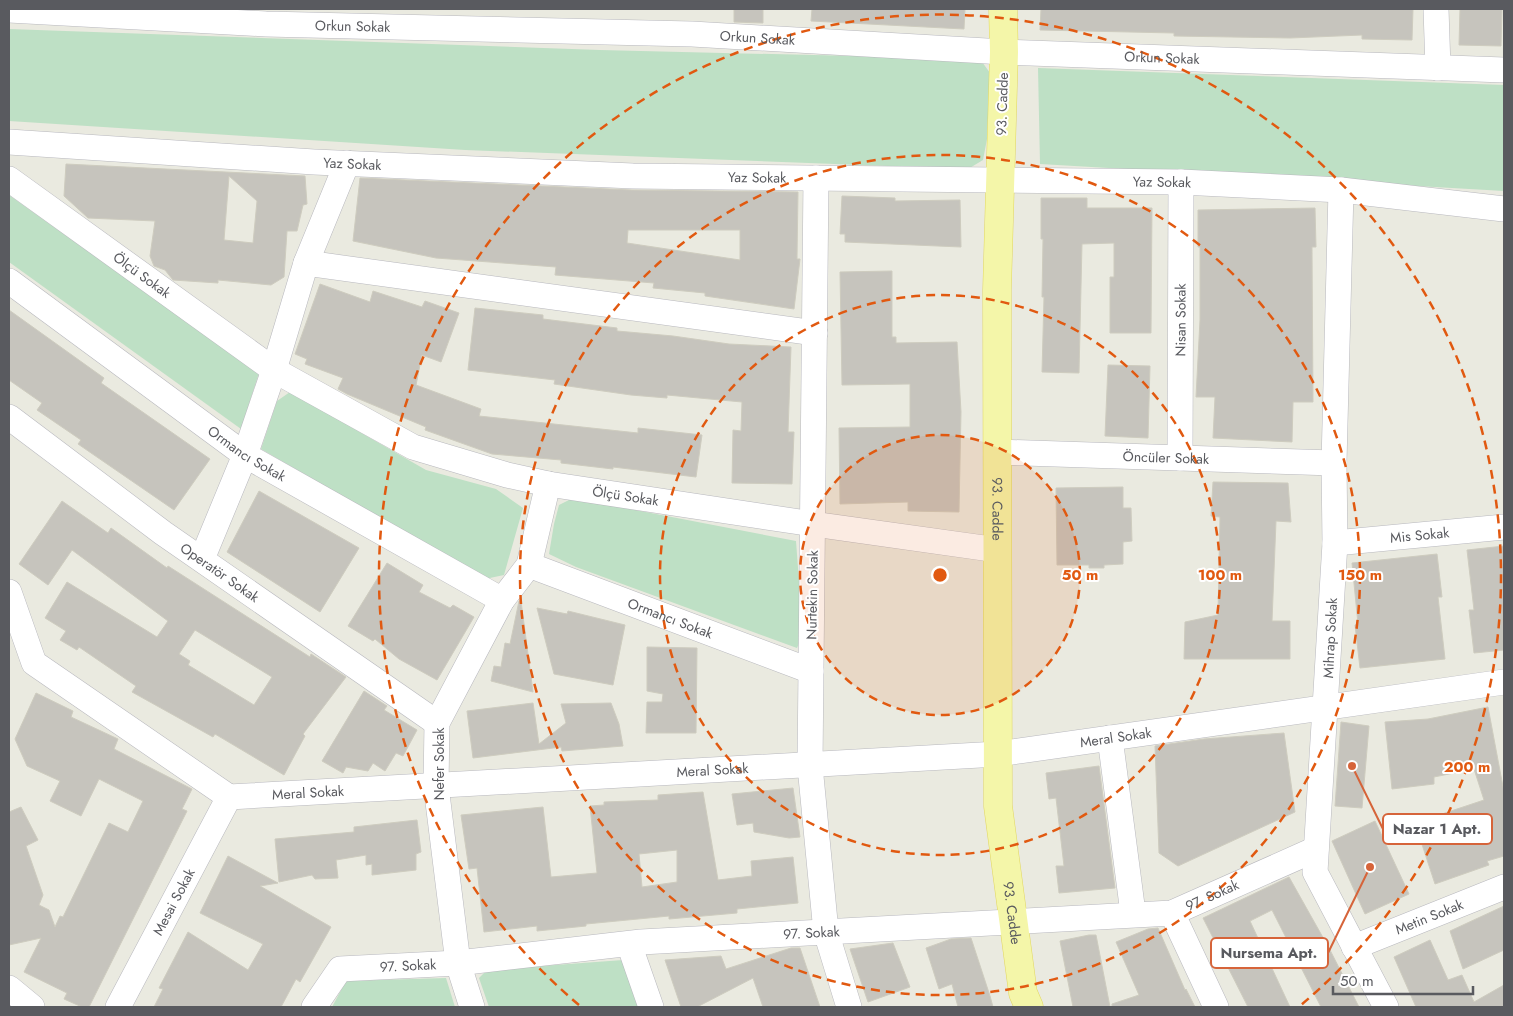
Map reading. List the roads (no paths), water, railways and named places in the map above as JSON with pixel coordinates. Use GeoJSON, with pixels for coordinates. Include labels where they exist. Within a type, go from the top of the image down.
{"type":"FeatureCollection","features":[{"type":"Feature","properties":{"kind":"main road","name":"93. Cadde"},"geometry":{"type":"LineString","coordinates":[[1003,9],[1004,52],[997,290],[998,806],[1023,993],[1028,1007]]}},
{"type":"Feature","properties":{"kind":"street"},"geometry":{"type":"LineString","coordinates":[[1436,9],[1438,68]]}},
{"type":"Feature","properties":{"kind":"street","name":"Orkun Sokak"},"geometry":{"type":"LineString","coordinates":[[13,10],[266,24],[402,18],[1004,52],[1504,70]]}},
{"type":"Feature","properties":{"kind":"street","name":"Yaz Sokak"},"geometry":{"type":"LineString","coordinates":[[9,142],[347,163],[633,176],[1181,182],[1341,190],[1504,209]]}},
{"type":"Feature","properties":{"kind":"street"},"geometry":{"type":"LineString","coordinates":[[202,559],[246,455],[274,370],[306,262],[347,163]]}},
{"type":"Feature","properties":{"kind":"street","name":"Nurtekin Sokak"},"geometry":{"type":"LineString","coordinates":[[816,178],[810,766],[826,932],[849,1007]]}},
{"type":"Feature","properties":{"kind":"street","name":"Ölçü Sokak"},"geometry":{"type":"LineString","coordinates":[[9,179],[274,370],[413,448],[507,476],[548,484],[998,550]]}},
{"type":"Feature","properties":{"kind":"street","name":"Nisan Sokak"},"geometry":{"type":"LineString","coordinates":[[1180,458],[1181,182]]}},
{"type":"Feature","properties":{"kind":"street","name":"Mihrap Sokak"},"geometry":{"type":"LineString","coordinates":[[1341,190],[1334,463],[1335,543],[1315,872],[1386,1007]]}},
{"type":"Feature","properties":{"kind":"street"},"geometry":{"type":"LineString","coordinates":[[306,262],[815,333]]}},
{"type":"Feature","properties":{"kind":"street","name":"Ormancı Sokak"},"geometry":{"type":"LineString","coordinates":[[9,281],[246,455],[502,600]]}},
{"type":"Feature","properties":{"kind":"street","name":"Operatör Sokak"},"geometry":{"type":"LineString","coordinates":[[9,417],[163,533],[437,723]]}},
{"type":"Feature","properties":{"kind":"street","name":"Öncüler Sokak"},"geometry":{"type":"LineString","coordinates":[[997,452],[1334,463]]}},
{"type":"Feature","properties":{"kind":"street","name":"Nefer Sokak"},"geometry":{"type":"LineString","coordinates":[[472,1007],[458,964],[436,786],[437,723],[502,600],[529,565],[548,484]]}},
{"type":"Feature","properties":{"kind":"street","name":"Mis Sokak"},"geometry":{"type":"LineString","coordinates":[[1335,543],[1504,527]]}},
{"type":"Feature","properties":{"kind":"street","name":"Ormancı Sokak"},"geometry":{"type":"LineString","coordinates":[[529,565],[811,671]]}},
{"type":"Feature","properties":{"kind":"street"},"geometry":{"type":"LineString","coordinates":[[9,592],[34,663],[229,797]]}},
{"type":"Feature","properties":{"kind":"street","name":"Meral Sokak"},"geometry":{"type":"LineString","coordinates":[[229,797],[998,754],[1504,682]]}},
{"type":"Feature","properties":{"kind":"street"},"geometry":{"type":"LineString","coordinates":[[1110,738],[1134,913]]}},
{"type":"Feature","properties":{"kind":"street","name":"Mesai Sokak"},"geometry":{"type":"LineString","coordinates":[[118,1007],[229,797]]}},
{"type":"Feature","properties":{"kind":"street","name":"97. Sokak"},"geometry":{"type":"LineString","coordinates":[[314,1007],[340,969],[458,964],[629,944],[1014,922],[1134,913],[1172,913],[1316,849]]}},
{"type":"Feature","properties":{"kind":"street","name":"Metin Sokak"},"geometry":{"type":"LineString","coordinates":[[1354,947],[1504,888]]}},
{"type":"Feature","properties":{"kind":"street"},"geometry":{"type":"LineString","coordinates":[[1172,913],[1216,1007]]}},
{"type":"Feature","properties":{"kind":"street"},"geometry":{"type":"LineString","coordinates":[[629,944],[651,1007]]}},
{"type":"Feature","properties":{"kind":"street"},"geometry":{"type":"LineString","coordinates":[[9,988],[32,1007]]}},
{"type":"Feature","properties":{"kind":"place","name":"Nazar 1 Apt."},"geometry":{"type":"Point","coordinates":[1352,766]}},
{"type":"Feature","properties":{"kind":"place","name":"Nursema Apt."},"geometry":{"type":"Point","coordinates":[1370,867]}}]}
